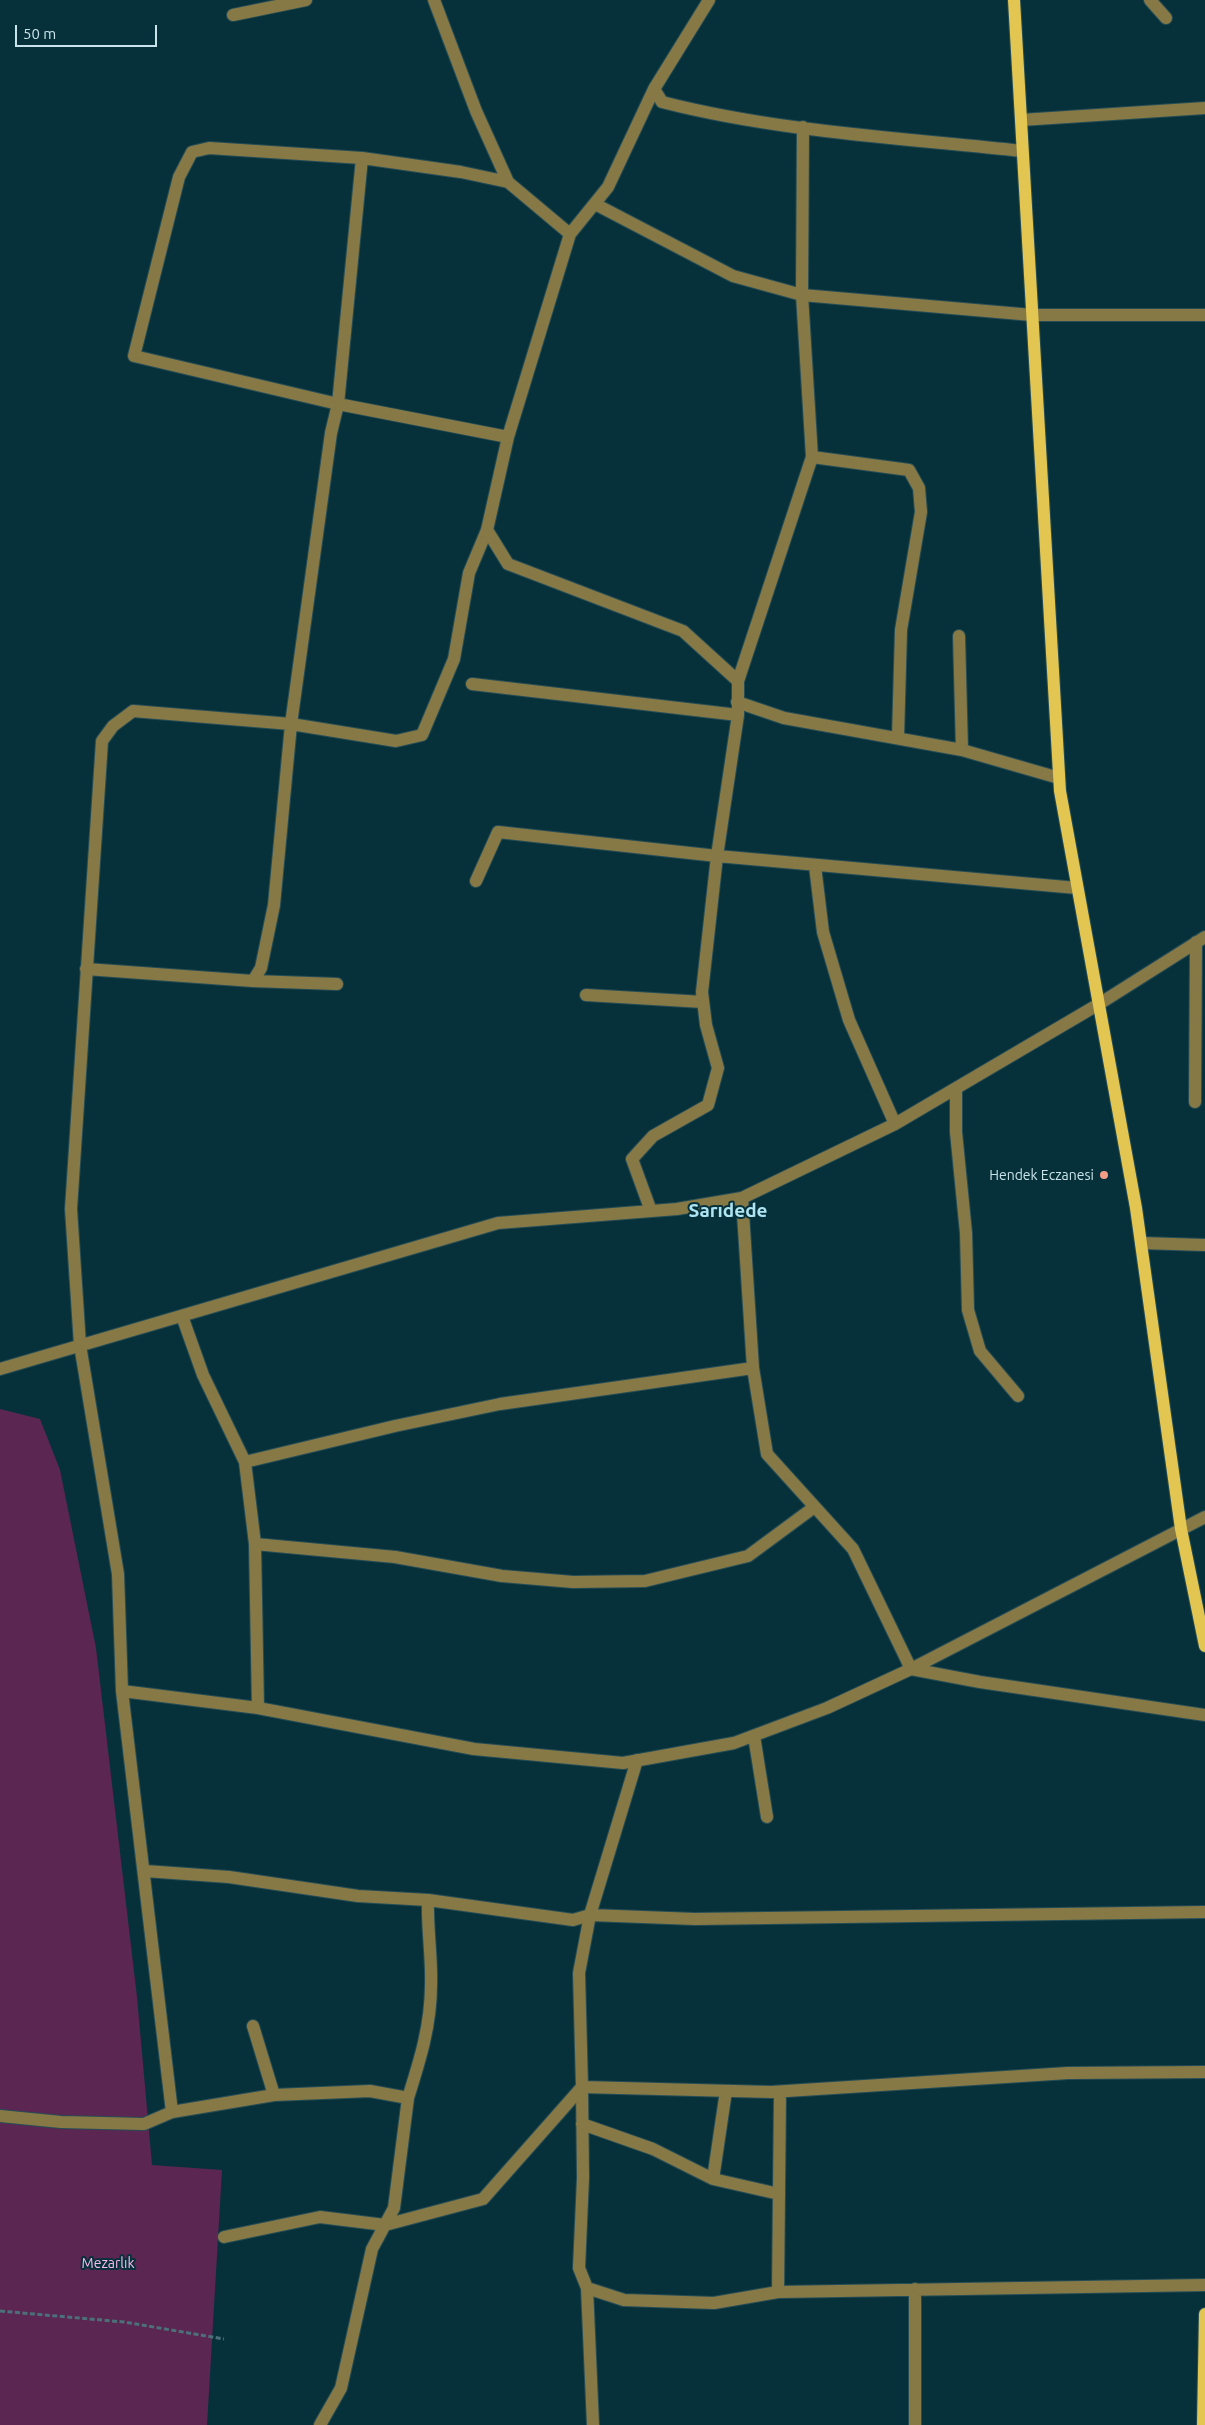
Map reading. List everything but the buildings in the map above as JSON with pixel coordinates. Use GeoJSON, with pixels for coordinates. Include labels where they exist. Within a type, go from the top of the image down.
{"type":"FeatureCollection","features":[{"type":"Feature","properties":{"kind":"main road"},"geometry":{"type":"LineString","coordinates":[[1014,0],[1059,778],[1141,1243],[1181,1529],[1205,1646]]}},
{"type":"Feature","properties":{"kind":"main road"},"geometry":{"type":"LineString","coordinates":[[1203,2425],[1205,2314]]}},
{"type":"Feature","properties":{"kind":"street"},"geometry":{"type":"LineString","coordinates":[[233,15],[306,0]]}},
{"type":"Feature","properties":{"kind":"street"},"geometry":{"type":"LineString","coordinates":[[434,0],[476,112],[508,182],[570,234]]}},
{"type":"Feature","properties":{"kind":"street"},"geometry":{"type":"LineString","coordinates":[[172,2112],[145,1871],[122,1691],[118,1574],[80,1345],[71,1209],[102,741],[113,726],[134,711],[291,724],[396,741],[422,735],[454,660],[469,573],[487,530],[508,437],[570,234],[608,187],[654,89],[709,0]]}},
{"type":"Feature","properties":{"kind":"street"},"geometry":{"type":"LineString","coordinates":[[1150,0],[1166,18]]}},
{"type":"Feature","properties":{"kind":"street"},"geometry":{"type":"LineString","coordinates":[[654,89],[662,102],[697,111],[803,127],[1022,151]]}},
{"type":"Feature","properties":{"kind":"street"},"geometry":{"type":"LineString","coordinates":[[1021,120],[1205,108]]}},
{"type":"Feature","properties":{"kind":"street"},"geometry":{"type":"LineString","coordinates":[[651,1211],[632,1159],[653,1136],[708,1105],[718,1068],[706,1025],[702,992],[717,856],[738,708],[738,681],[812,457],[802,295],[803,127]]}},
{"type":"Feature","properties":{"kind":"street"},"geometry":{"type":"LineString","coordinates":[[508,182],[461,172],[362,158],[209,148],[192,152],[179,176],[134,356],[338,404],[508,437]]}},
{"type":"Feature","properties":{"kind":"street"},"geometry":{"type":"LineString","coordinates":[[253,982],[261,968],[274,905],[291,724],[331,433],[338,404],[362,158]]}},
{"type":"Feature","properties":{"kind":"street"},"geometry":{"type":"LineString","coordinates":[[595,204],[732,276],[802,295],[1032,315],[1205,315]]}},
{"type":"Feature","properties":{"kind":"street"},"geometry":{"type":"LineString","coordinates":[[812,457],[909,470],[919,488],[921,512],[901,630],[898,737]]}},
{"type":"Feature","properties":{"kind":"street"},"geometry":{"type":"LineString","coordinates":[[487,530],[508,564],[683,631],[738,681]]}},
{"type":"Feature","properties":{"kind":"street"},"geometry":{"type":"LineString","coordinates":[[959,636],[962,750]]}},
{"type":"Feature","properties":{"kind":"street"},"geometry":{"type":"LineString","coordinates":[[472,684],[738,708],[962,750],[1059,778]]}},
{"type":"Feature","properties":{"kind":"street"},"geometry":{"type":"LineString","coordinates":[[476,881],[498,832],[815,866],[1077,888]]}},
{"type":"Feature","properties":{"kind":"street"},"geometry":{"type":"LineString","coordinates":[[815,866],[823,932],[849,1020],[895,1124]]}},
{"type":"Feature","properties":{"kind":"street"},"geometry":{"type":"LineString","coordinates":[[0,1369],[498,1224],[677,1209],[742,1198],[895,1124],[1099,1004],[1200,940]]}},
{"type":"Feature","properties":{"kind":"street"},"geometry":{"type":"LineString","coordinates":[[1195,1102],[1200,940]]}},
{"type":"Feature","properties":{"kind":"street"},"geometry":{"type":"LineString","coordinates":[[86,969],[253,982],[337,984]]}},
{"type":"Feature","properties":{"kind":"street"},"geometry":{"type":"LineString","coordinates":[[586,995],[703,1002]]}},
{"type":"Feature","properties":{"kind":"street"},"geometry":{"type":"LineString","coordinates":[[956,1088],[956,1132],[966,1233],[968,1310],[980,1351],[1018,1396]]}},
{"type":"Feature","properties":{"kind":"street"},"geometry":{"type":"LineString","coordinates":[[742,1198],[753,1368],[767,1454],[813,1508],[853,1549],[911,1669]]}},
{"type":"Feature","properties":{"kind":"street"},"geometry":{"type":"LineString","coordinates":[[1141,1243],[1205,1245]]}},
{"type":"Feature","properties":{"kind":"street"},"geometry":{"type":"LineString","coordinates":[[182,1316],[203,1375],[245,1462],[256,1544],[258,1708]]}},
{"type":"Feature","properties":{"kind":"street"},"geometry":{"type":"LineString","coordinates":[[245,1462],[395,1426],[500,1404],[753,1368]]}},
{"type":"Feature","properties":{"kind":"street"},"geometry":{"type":"LineString","coordinates":[[256,1544],[395,1557],[502,1576],[573,1582],[645,1582],[748,1556],[813,1508]]}},
{"type":"Feature","properties":{"kind":"street"},"geometry":{"type":"LineString","coordinates":[[122,1691],[258,1708],[474,1749],[623,1763],[734,1743],[827,1708],[911,1669],[1205,1517]]}},
{"type":"Feature","properties":{"kind":"street"},"geometry":{"type":"LineString","coordinates":[[911,1669],[980,1682],[1205,1715]]}},
{"type":"Feature","properties":{"kind":"street"},"geometry":{"type":"LineString","coordinates":[[754,1736],[767,1817]]}},
{"type":"Feature","properties":{"kind":"street"},"geometry":{"type":"LineString","coordinates":[[593,2425],[587,2288],[579,2268],[583,2178],[579,1973],[590,1915],[637,1760]]}},
{"type":"Feature","properties":{"kind":"street"},"geometry":{"type":"LineString","coordinates":[[145,1871],[230,1877],[358,1896],[428,1900],[573,1920],[590,1915],[695,1919],[1205,1912]]}},
{"type":"Feature","properties":{"kind":"street"},"geometry":{"type":"LineString","coordinates":[[320,2425],[341,2388],[372,2249],[394,2208],[408,2098],[425,2045],[432,1985],[427,1927],[428,1900]]}},
{"type":"Feature","properties":{"kind":"street"},"geometry":{"type":"LineString","coordinates":[[253,2026],[274,2095]]}},
{"type":"Feature","properties":{"kind":"street"},"geometry":{"type":"LineString","coordinates":[[582,2087],[780,2092],[1068,2073],[1205,2072]]}},
{"type":"Feature","properties":{"kind":"street"},"geometry":{"type":"LineString","coordinates":[[224,2237],[320,2217],[385,2225],[483,2199],[582,2087]]}},
{"type":"Feature","properties":{"kind":"street"},"geometry":{"type":"LineString","coordinates":[[0,2116],[61,2122],[144,2124],[172,2112],[274,2095],[370,2091],[408,2098]]}},
{"type":"Feature","properties":{"kind":"street"},"geometry":{"type":"LineString","coordinates":[[713,2179],[726,2091]]}},
{"type":"Feature","properties":{"kind":"street"},"geometry":{"type":"LineString","coordinates":[[778,2292],[780,2092]]}},
{"type":"Feature","properties":{"kind":"street"},"geometry":{"type":"LineString","coordinates":[[582,2124],[653,2149],[713,2179],[779,2194]]}},
{"type":"Feature","properties":{"kind":"street"},"geometry":{"type":"LineString","coordinates":[[587,2288],[624,2300],[714,2304],[778,2292],[1205,2285]]}},
{"type":"Feature","properties":{"kind":"street"},"geometry":{"type":"LineString","coordinates":[[915,2289],[915,2425]]}},
{"type":"Feature","properties":{"kind":"path"},"geometry":{"type":"LineString","coordinates":[[0,2311],[124,2322],[224,2339]]}},
{"type":"Feature","properties":{"kind":"green space","name":"Mezarlık"},"geometry":{"type":"Polygon","coordinates":[[[0,1409],[40,1419],[60,1470],[96,1648],[137,1997],[152,2165],[222,2170],[207,2425],[0,2425],[0,1409]]]}},
{"type":"Feature","properties":{"kind":"place","name":"Hendek Eczanesi"},"geometry":{"type":"Point","coordinates":[1104,1175]}},
{"type":"Feature","properties":{"kind":"district","name":"Sarıdede"},"geometry":{"type":"Point","coordinates":[728,1211]}}]}
